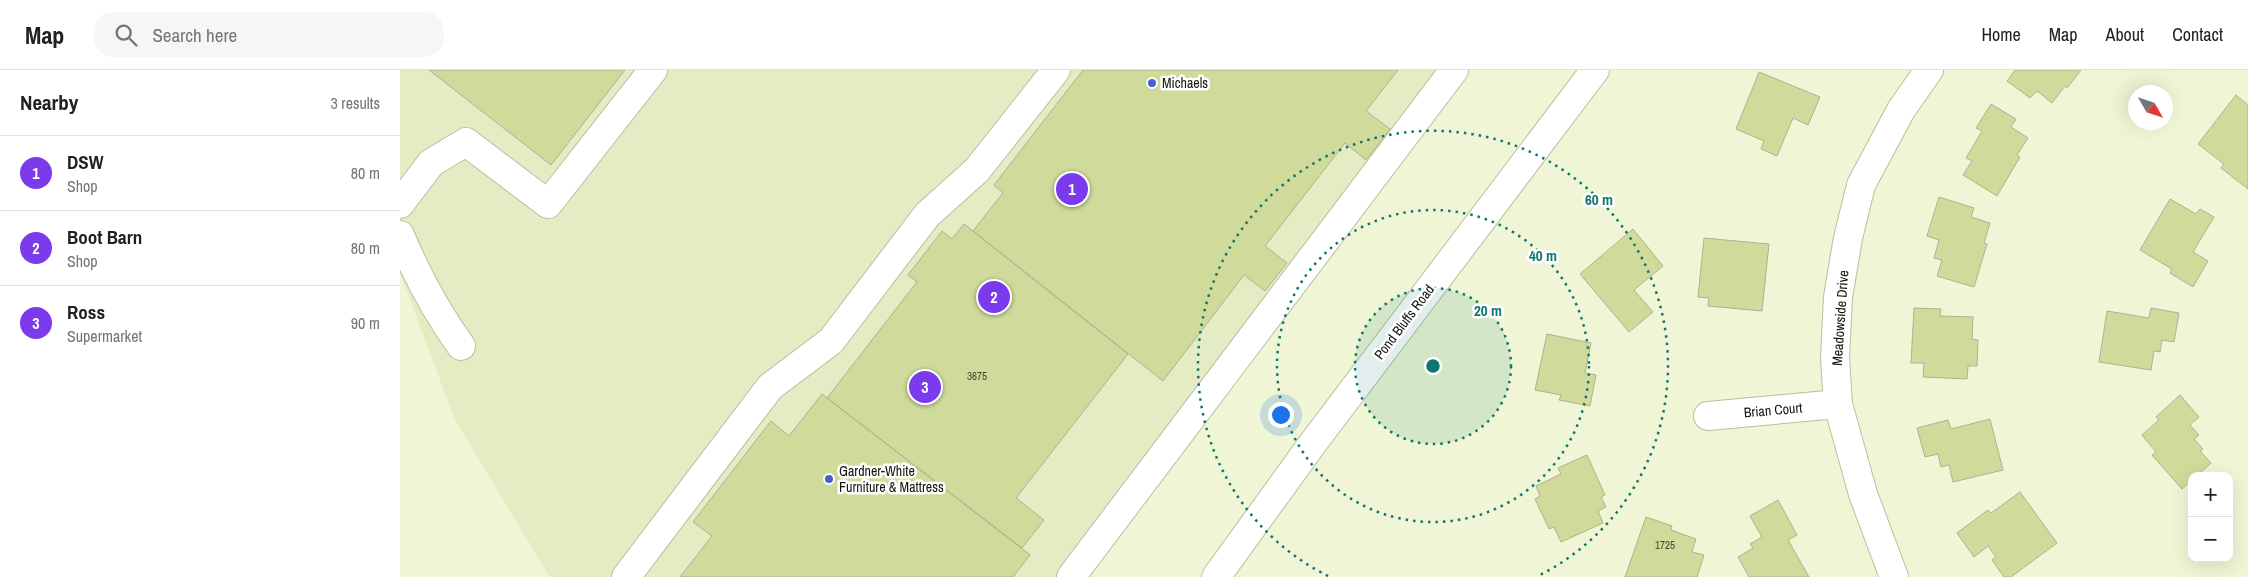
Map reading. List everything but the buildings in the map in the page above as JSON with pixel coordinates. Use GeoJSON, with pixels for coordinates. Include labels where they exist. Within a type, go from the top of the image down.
{"type":"FeatureCollection","features":[{"type":"Feature","properties":{"kind":"street"},"geometry":{"type":"LineString","coordinates":[[400,204],[431,163],[466,142],[548,204],[653,70]]}},
{"type":"Feature","properties":{"kind":"street"},"geometry":{"type":"LineString","coordinates":[[626,577],[770,387],[832,340],[927,215],[977,170],[1056,70]]}},
{"type":"Feature","properties":{"kind":"street"},"geometry":{"type":"LineString","coordinates":[[1071,577],[1454,70]]}},
{"type":"Feature","properties":{"kind":"street","name":"Pond Bluffs Road"},"geometry":{"type":"LineString","coordinates":[[1216,577],[1313,443],[1596,70]]}},
{"type":"Feature","properties":{"kind":"street","name":"Meadowside Drive"},"geometry":{"type":"LineString","coordinates":[[1894,577],[1863,494],[1838,404],[1835,358],[1838,297],[1848,238],[1861,185],[1901,110],[1929,70]]}},
{"type":"Feature","properties":{"kind":"street"},"geometry":{"type":"LineString","coordinates":[[400,235],[436,312],[461,346]]}},
{"type":"Feature","properties":{"kind":"street","name":"Brian Court"},"geometry":{"type":"LineString","coordinates":[[1708,416],[1838,404]]}},
{"type":"Feature","properties":{"kind":"shaded area"},"geometry":{"type":"Polygon","coordinates":[[[400,70],[1468,70],[1087,577],[550,577],[455,420],[400,273],[400,70]]]}},
{"type":"Feature","properties":{"kind":"place","name":"Michaels"},"geometry":{"type":"Point","coordinates":[1152,83]}},
{"type":"Feature","properties":{"kind":"place","name":"DSW"},"geometry":{"type":"Point","coordinates":[1072,189]}},
{"type":"Feature","properties":{"kind":"place","name":"Boot Barn"},"geometry":{"type":"Point","coordinates":[994,297]}},
{"type":"Feature","properties":{"kind":"place","name":"Ross"},"geometry":{"type":"Point","coordinates":[925,387]}},
{"type":"Feature","properties":{"kind":"place","name":"Gardner-White Furniture & Mattress"},"geometry":{"type":"Point","coordinates":[829,479]}}]}
